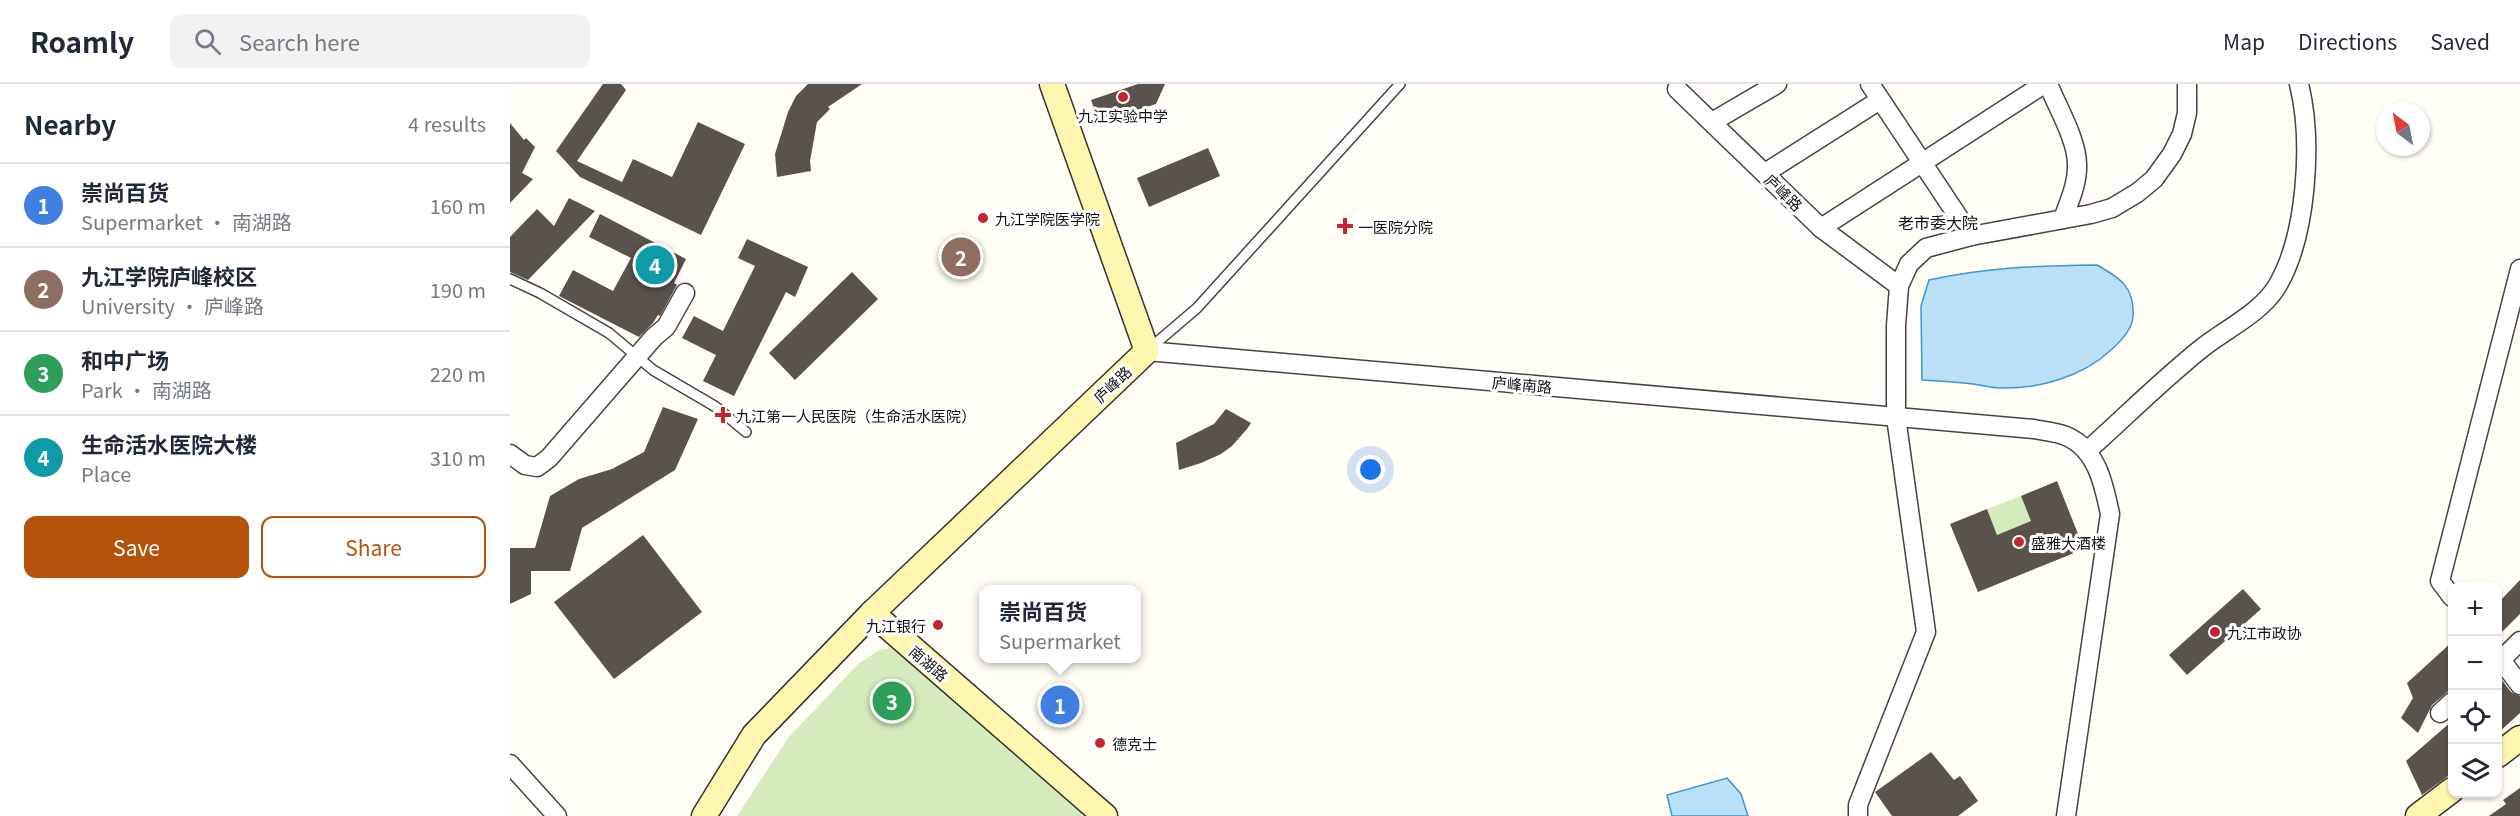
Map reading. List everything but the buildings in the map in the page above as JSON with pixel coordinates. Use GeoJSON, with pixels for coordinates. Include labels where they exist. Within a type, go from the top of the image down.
{"type":"FeatureCollection","features":[{"type":"Feature","properties":{"kind":"main road"},"geometry":{"type":"LineString","coordinates":[[1052,84],[1061,115],[1147,351]]}},
{"type":"Feature","properties":{"kind":"main road","name":"庐峰路"},"geometry":{"type":"LineString","coordinates":[[872,613],[1147,351]]}},
{"type":"Feature","properties":{"kind":"main road"},"geometry":{"type":"LineString","coordinates":[[704,816],[754,735],[872,613]]}},
{"type":"Feature","properties":{"kind":"main road","name":"南湖路"},"geometry":{"type":"LineString","coordinates":[[872,613],[1105,816]]}},
{"type":"Feature","properties":{"kind":"main road"},"geometry":{"type":"LineString","coordinates":[[2502,752],[2520,738]]}},
{"type":"Feature","properties":{"kind":"main road"},"geometry":{"type":"LineString","coordinates":[[2418,816],[2448,793]]}},
{"type":"Feature","properties":{"kind":"street"},"geometry":{"type":"LineString","coordinates":[[1712,122],[1777,84]]}},
{"type":"Feature","properties":{"kind":"street"},"geometry":{"type":"LineString","coordinates":[[1870,84],[1971,236]]}},
{"type":"Feature","properties":{"kind":"street"},"geometry":{"type":"LineString","coordinates":[[1821,228],[1921,161],[2046,84],[2074,146],[2078,163],[2063,219]]}},
{"type":"Feature","properties":{"kind":"street"},"geometry":{"type":"LineString","coordinates":[[1858,816],[1858,805],[1926,632],[1896,417],[1896,326],[1899,286],[1909,264],[1926,248],[1971,236],[2112,208],[2154,179],[2172,154],[2182,134],[2187,113],[2187,84]]}},
{"type":"Feature","properties":{"kind":"street"},"geometry":{"type":"LineString","coordinates":[[2066,816],[2110,514],[2102,478],[2087,451],[2201,349],[2256,309],[2275,289],[2289,260],[2299,226],[2308,149],[2299,84]]}},
{"type":"Feature","properties":{"kind":"street","name":"庐峰路"},"geometry":{"type":"LineString","coordinates":[[1677,89],[1821,228],[1899,286]]}},
{"type":"Feature","properties":{"kind":"street"},"geometry":{"type":"LineString","coordinates":[[1765,173],[1880,100]]}},
{"type":"Feature","properties":{"kind":"street"},"geometry":{"type":"LineString","coordinates":[[2448,592],[2440,581],[2519,278]]}},
{"type":"Feature","properties":{"kind":"street"},"geometry":{"type":"LineString","coordinates":[[510,454],[525,465],[537,467],[543,462],[666,327],[684,293]]}},
{"type":"Feature","properties":{"kind":"street","name":"庐峰南路"},"geometry":{"type":"LineString","coordinates":[[1147,351],[2034,429],[2067,436],[2087,451]]}},
{"type":"Feature","properties":{"kind":"street"},"geometry":{"type":"LineString","coordinates":[[2502,656],[2520,641]]}},
{"type":"Feature","properties":{"kind":"street"},"geometry":{"type":"LineString","coordinates":[[2502,663],[2520,685]]}},
{"type":"Feature","properties":{"kind":"street"},"geometry":{"type":"LineString","coordinates":[[510,764],[557,816]]}},
{"type":"Feature","properties":{"kind":"lane"},"geometry":{"type":"LineString","coordinates":[[1147,351],[1197,308],[1400,84]]}},
{"type":"Feature","properties":{"kind":"lane"},"geometry":{"type":"LineString","coordinates":[[510,279],[540,293],[609,333],[653,370],[716,407],[746,432]]}},
{"type":"Feature","properties":{"kind":"green space"},"geometry":{"type":"Polygon","coordinates":[[[2021,496],[2031,521],[1997,535],[1987,509],[2021,496]]]}},
{"type":"Feature","properties":{"kind":"green space"},"geometry":{"type":"Polygon","coordinates":[[[889,648],[902,650],[1091,816],[737,816],[789,737],[858,664],[878,651],[889,648]]]}},
{"type":"Feature","properties":{"kind":"water"},"geometry":{"type":"Polygon","coordinates":[[[2097,265],[2119,279],[2129,291],[2133,307],[2132,322],[2128,331],[2100,359],[2059,380],[2015,388],[1922,380],[1921,306],[1929,280],[1992,270],[2097,265]]]}},
{"type":"Feature","properties":{"kind":"water"},"geometry":{"type":"Polygon","coordinates":[[[1727,778],[1741,794],[1748,816],[1672,816],[1667,795],[1727,778]]]}},
{"type":"Feature","properties":{"kind":"place","name":"九江实验中学"},"geometry":{"type":"Point","coordinates":[1123,97]}},
{"type":"Feature","properties":{"kind":"place","name":"九江学院医学院"},"geometry":{"type":"Point","coordinates":[983,218]}},
{"type":"Feature","properties":{"kind":"place","name":"一医院分院"},"geometry":{"type":"Point","coordinates":[1345,226]}},
{"type":"Feature","properties":{"kind":"place","name":"九江学院庐峰校区"},"geometry":{"type":"Point","coordinates":[961,257]}},
{"type":"Feature","properties":{"kind":"place","name":"生命活水医院大楼"},"geometry":{"type":"Point","coordinates":[655,265]}},
{"type":"Feature","properties":{"kind":"place","name":"九江第一人民医院（生命活水医院）"},"geometry":{"type":"Point","coordinates":[723,415]}},
{"type":"Feature","properties":{"kind":"place","name":"盛雅大酒楼"},"geometry":{"type":"Point","coordinates":[2019,542]}},
{"type":"Feature","properties":{"kind":"place","name":"九江银行"},"geometry":{"type":"Point","coordinates":[938,625]}},
{"type":"Feature","properties":{"kind":"place","name":"九江市政协"},"geometry":{"type":"Point","coordinates":[2215,632]}},
{"type":"Feature","properties":{"kind":"place","name":"和中广场"},"geometry":{"type":"Point","coordinates":[892,701]}},
{"type":"Feature","properties":{"kind":"place","name":"崇尚百货"},"geometry":{"type":"Point","coordinates":[1060,705]}},
{"type":"Feature","properties":{"kind":"place","name":"德克士"},"geometry":{"type":"Point","coordinates":[1100,743]}},
{"type":"Feature","properties":{"kind":"district","name":"老市委大院"},"geometry":{"type":"Point","coordinates":[1938,222]}}]}
